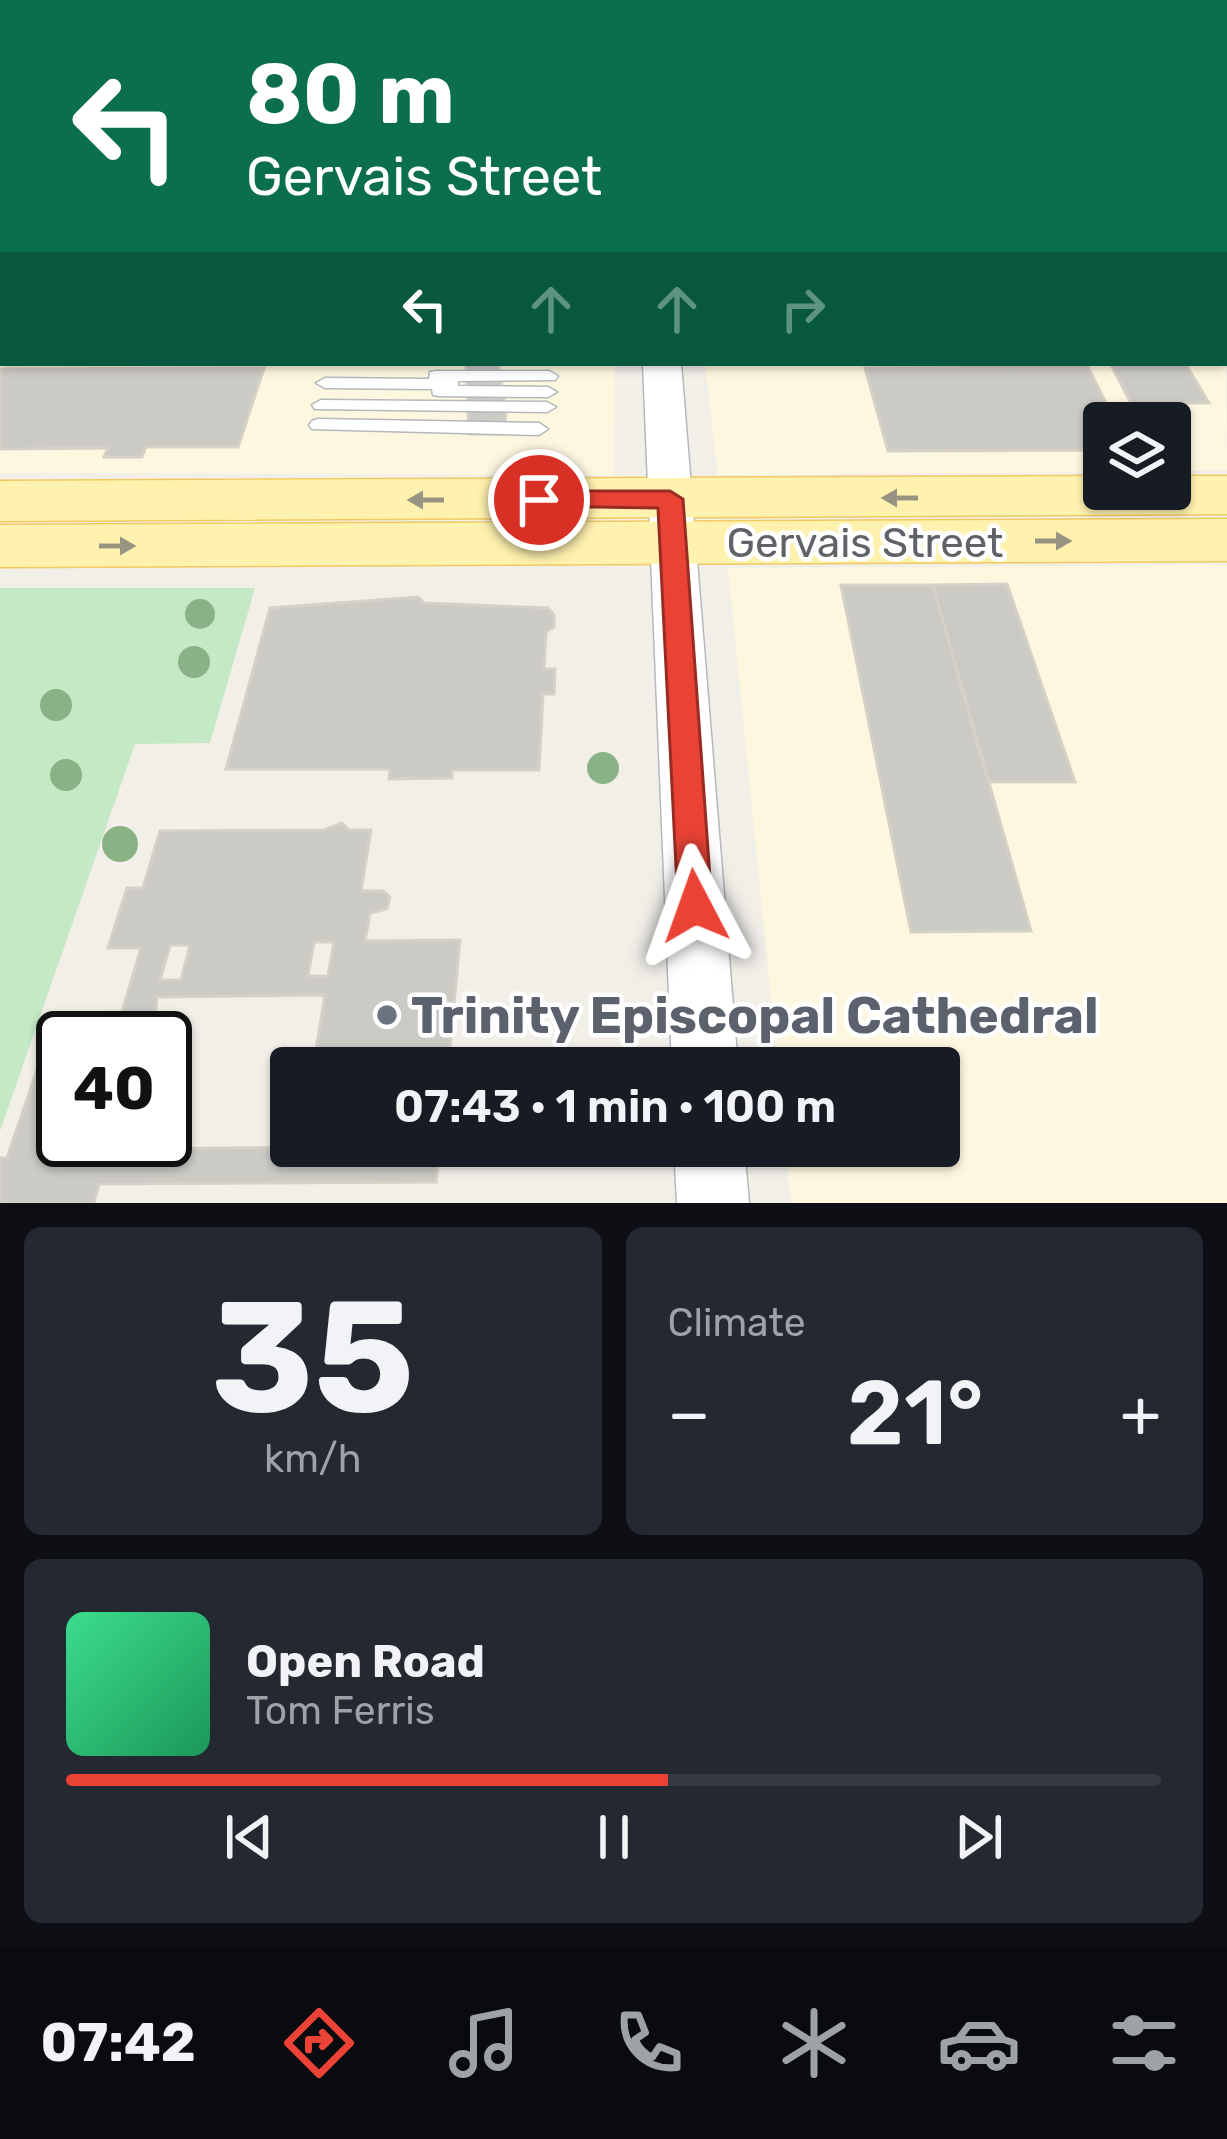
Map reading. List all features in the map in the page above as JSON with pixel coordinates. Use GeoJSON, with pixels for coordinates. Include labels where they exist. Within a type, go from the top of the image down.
{"type":"FeatureCollection","features":[{"type":"Feature","properties":{"kind":"main road","name":"Gervais Street"},"geometry":{"type":"LineString","coordinates":[[0,546],[672,522],[1227,495]]}},
{"type":"Feature","properties":{"kind":"main road","name":"Gervais Street"},"geometry":{"type":"LineString","coordinates":[[0,501],[1227,540]]}},
{"type":"Feature","properties":{"kind":"street"},"geometry":{"type":"LineString","coordinates":[[662,366],[704,1047]]}},
{"type":"Feature","properties":{"kind":"street"},"geometry":{"type":"LineString","coordinates":[[711,1167],[713,1203]]}},
{"type":"Feature","properties":{"kind":"lane"},"geometry":{"type":"LineString","coordinates":[[431,0],[583,0]]}},
{"type":"Feature","properties":{"kind":"lane"},"geometry":{"type":"LineString","coordinates":[[323,395],[547,396]]}},
{"type":"Feature","properties":{"kind":"lane"},"geometry":{"type":"LineString","coordinates":[[323,395],[547,396]]}},
{"type":"Feature","properties":{"kind":"lane"},"geometry":{"type":"LineString","coordinates":[[323,395],[547,396]]}},
{"type":"Feature","properties":{"kind":"shaded area"},"geometry":{"type":"Polygon","coordinates":[[[2,366],[615,366],[614,475],[0,473],[2,366]]]}},
{"type":"Feature","properties":{"kind":"shaded area"},"geometry":{"type":"Polygon","coordinates":[[[705,366],[1226,366],[1227,471],[1191,471],[1191,402],[1083,402],[1083,472],[718,475],[705,366]]]}},
{"type":"Feature","properties":{"kind":"shaded area"},"geometry":{"type":"Polygon","coordinates":[[[1227,565],[1227,1203],[791,1203],[787,1167],[960,1167],[960,1047],[776,1047],[728,568],[1227,565]]]}},
{"type":"Feature","properties":{"kind":"green space"},"geometry":{"type":"Polygon","coordinates":[[[0,588],[255,588],[210,743],[135,744],[42,1011],[36,1011],[36,1028],[0,1131],[0,588]]]}},
{"type":"Feature","properties":{"kind":"building"},"geometry":{"type":"Polygon","coordinates":[[[466,366],[498,366],[506,410],[504,434],[469,434],[466,366]]]}},
{"type":"Feature","properties":{"kind":"building"},"geometry":{"type":"Polygon","coordinates":[[[1112,366],[1187,366],[1209,403],[1130,402],[1112,366]]]}},
{"type":"Feature","properties":{"kind":"building"},"geometry":{"type":"Polygon","coordinates":[[[1088,367],[1106,402],[1083,402],[1083,450],[888,451],[865,368],[1088,367]]]}},
{"type":"Feature","properties":{"kind":"building"},"geometry":{"type":"Polygon","coordinates":[[[264,368],[238,447],[146,447],[142,457],[104,457],[108,448],[0,449],[0,369],[264,368]]]}},
{"type":"Feature","properties":{"kind":"building"},"geometry":{"type":"Polygon","coordinates":[[[1007,584],[1075,782],[988,782],[933,585],[1007,584]]]}},
{"type":"Feature","properties":{"kind":"building"},"geometry":{"type":"Polygon","coordinates":[[[841,585],[933,585],[1031,931],[911,932],[841,585]]]}},
{"type":"Feature","properties":{"kind":"building"},"geometry":{"type":"Polygon","coordinates":[[[418,597],[424,603],[548,608],[554,615],[554,627],[546,632],[544,669],[555,669],[554,694],[543,694],[539,770],[452,770],[452,778],[389,779],[390,769],[226,769],[270,608],[418,597]]]}},
{"type":"Feature","properties":{"kind":"building","name":"Trinity Episcopal Cathedral"},"geometry":{"type":"Polygon","coordinates":[[[342,823],[349,830],[371,830],[361,891],[383,891],[390,897],[387,909],[370,913],[365,941],[460,940],[450,1047],[316,1047],[325,995],[157,997],[156,1011],[122,1011],[141,948],[108,948],[127,888],[143,888],[160,831],[324,830],[342,823]],[[314,942],[308,976],[328,976],[334,942],[314,942]],[[170,945],[160,980],[181,980],[190,945],[170,945]]]}},
{"type":"Feature","properties":{"kind":"building","name":"Trinity Episcopal Cathedral"},"geometry":{"type":"Polygon","coordinates":[[[36,1073],[36,1167],[192,1167],[192,1148],[270,1148],[270,1167],[437,1167],[436,1182],[99,1184],[94,1203],[0,1203],[0,1158],[7,1158],[36,1073]]]}},
{"type":"Feature","properties":{"kind":"place","name":"Trinity Episcopal Cathedral"},"geometry":{"type":"Point","coordinates":[387,1015]}},
{"type":"Feature","properties":{"kind":"route"},"geometry":{"type":"LineString","coordinates":[[539,500],[670,499],[695,906]]}}]}
